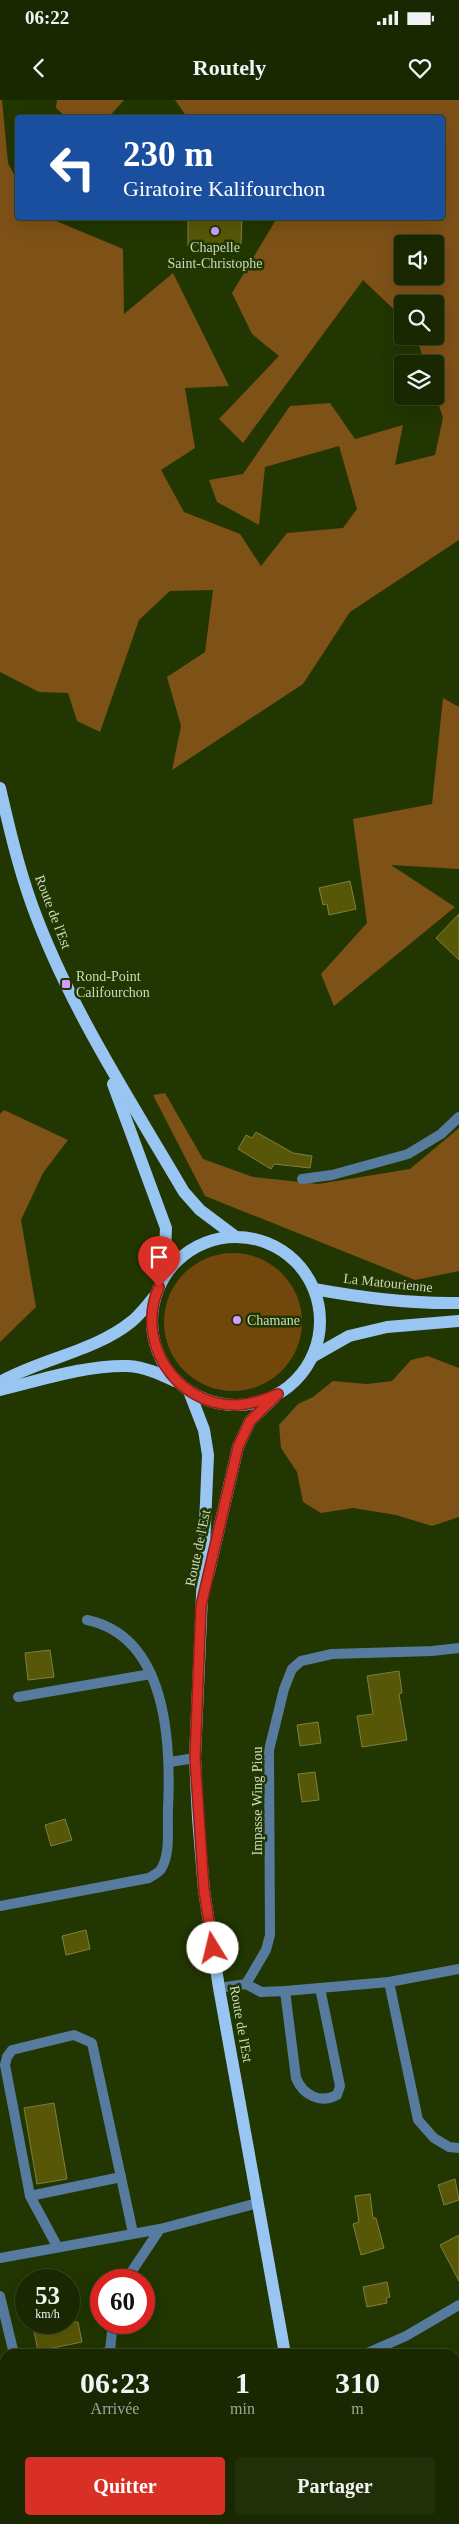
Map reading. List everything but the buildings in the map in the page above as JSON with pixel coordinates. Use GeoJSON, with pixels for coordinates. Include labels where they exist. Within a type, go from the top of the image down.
{"type":"FeatureCollection","features":[{"type":"Feature","properties":{"kind":"main road","name":"Route de l'Est"},"geometry":{"type":"LineString","coordinates":[[0,788],[14,846],[32,904],[62,976],[108,1067],[184,1192],[200,1210],[236,1237]]}},
{"type":"Feature","properties":{"kind":"main road","name":"Route de l'Est"},"geometry":{"type":"LineString","coordinates":[[108,1067],[166,1228],[164,1277]]}},
{"type":"Feature","properties":{"kind":"main road"},"geometry":{"type":"LineString","coordinates":[[236,1237],[261,1241],[283,1251],[302,1268],[314,1289],[320,1311],[319,1334],[312,1357],[298,1378],[278,1394],[257,1402],[233,1405],[210,1401],[189,1392],[177,1382],[162,1364],[154,1342],[151,1319],[155,1296],[164,1277],[183,1255],[208,1241],[236,1237]]}},
{"type":"Feature","properties":{"kind":"main road","name":"La Matourienne"},"geometry":{"type":"LineString","coordinates":[[314,1289],[357,1297],[417,1304],[459,1303]]}},
{"type":"Feature","properties":{"kind":"main road"},"geometry":{"type":"LineString","coordinates":[[0,1382],[22,1370],[101,1340],[120,1330],[132,1321],[155,1296]]}},
{"type":"Feature","properties":{"kind":"main road"},"geometry":{"type":"LineString","coordinates":[[312,1357],[349,1336],[387,1327],[459,1321]]}},
{"type":"Feature","properties":{"kind":"main road"},"geometry":{"type":"LineString","coordinates":[[0,1390],[75,1372],[129,1366],[150,1370],[177,1382]]}},
{"type":"Feature","properties":{"kind":"main road","name":"Route de l'Est"},"geometry":{"type":"LineString","coordinates":[[189,1392],[204,1430],[208,1455],[195,1758],[204,1890],[219,1988],[284,2349]]}},
{"type":"Feature","properties":{"kind":"main road","name":"Route de l'Est"},"geometry":{"type":"LineString","coordinates":[[201,1606],[238,1447],[250,1421],[278,1394]]}},
{"type":"Feature","properties":{"kind":"street"},"geometry":{"type":"LineString","coordinates":[[302,1179],[332,1175],[408,1154],[441,1134],[459,1116]]}},
{"type":"Feature","properties":{"kind":"street"},"geometry":{"type":"LineString","coordinates":[[0,1906],[149,1878],[161,1871],[166,1856],[170,1762],[159,1694],[151,1674],[138,1654],[118,1632],[103,1623],[87,1620]]}},
{"type":"Feature","properties":{"kind":"street","name":"Impasse Wing Piou"},"geometry":{"type":"LineString","coordinates":[[246,1984],[266,1950],[270,1935],[268,1750],[284,1689],[292,1669],[301,1661],[332,1654],[432,1651],[459,1648]]}},
{"type":"Feature","properties":{"kind":"street"},"geometry":{"type":"LineString","coordinates":[[18,1697],[151,1674]]}},
{"type":"Feature","properties":{"kind":"street"},"geometry":{"type":"LineString","coordinates":[[170,1762],[195,1758]]}},
{"type":"Feature","properties":{"kind":"street"},"geometry":{"type":"LineString","coordinates":[[219,1988],[246,1984],[261,1992],[284,1991],[389,1982],[459,1969]]}},
{"type":"Feature","properties":{"kind":"street"},"geometry":{"type":"LineString","coordinates":[[389,1982],[418,2120],[434,2138],[449,2147],[459,2148]]}},
{"type":"Feature","properties":{"kind":"street"},"geometry":{"type":"LineString","coordinates":[[284,1991],[296,2078],[300,2087],[317,2099],[329,2099],[337,2095],[340,2086],[320,1988]]}},
{"type":"Feature","properties":{"kind":"street"},"geometry":{"type":"LineString","coordinates":[[57,2246],[30,2196],[5,2065],[7,2056],[12,2050],[74,2035],[92,2043],[133,2233]]}},
{"type":"Feature","properties":{"kind":"street"},"geometry":{"type":"LineString","coordinates":[[30,2196],[121,2177]]}},
{"type":"Feature","properties":{"kind":"street"},"geometry":{"type":"LineString","coordinates":[[0,2258],[57,2246],[160,2229],[258,2203]]}},
{"type":"Feature","properties":{"kind":"street"},"geometry":{"type":"LineString","coordinates":[[133,2269],[160,2229]]}},
{"type":"Feature","properties":{"kind":"street"},"geometry":{"type":"LineString","coordinates":[[0,2296],[13,2349]]}},
{"type":"Feature","properties":{"kind":"street"},"geometry":{"type":"LineString","coordinates":[[376,2349],[406,2336],[459,2305]]}},
{"type":"Feature","properties":{"kind":"street"},"geometry":{"type":"LineString","coordinates":[[110,2349],[112,2334]]}},
{"type":"Feature","properties":{"kind":"shaded area"},"geometry":{"type":"Polygon","coordinates":[[[0,100],[2,100],[8,163],[15,176],[15,220],[54,220],[123,249],[124,314],[173,273],[229,386],[185,388],[195,448],[161,470],[184,512],[240,534],[261,566],[287,533],[343,528],[357,509],[339,446],[265,467],[259,525],[217,502],[209,480],[243,474],[290,406],[330,403],[355,439],[403,425],[395,465],[435,455],[443,418],[439,405],[444,405],[444,355],[422,355],[419,345],[444,345],[444,295],[394,295],[394,309],[363,280],[243,443],[219,419],[279,356],[252,334],[232,293],[276,220],[445,220],[445,115],[186,115],[175,100],[459,100],[459,540],[350,612],[303,684],[172,770],[181,726],[167,677],[205,652],[213,590],[170,591],[139,620],[100,732],[77,721],[68,693],[39,692],[0,672],[0,100]]]}},
{"type":"Feature","properties":{"kind":"shaded area"},"geometry":{"type":"Polygon","coordinates":[[[57,100],[124,100],[111,115],[64,115],[56,108],[57,100]]]}},
{"type":"Feature","properties":{"kind":"shaded area"},"geometry":{"type":"Polygon","coordinates":[[[443,698],[459,707],[459,869],[391,865],[455,907],[334,1006],[321,974],[367,923],[353,819],[432,804],[443,698]]]}},
{"type":"Feature","properties":{"kind":"shaded area"},"geometry":{"type":"Polygon","coordinates":[[[165,1093],[203,1159],[253,1177],[318,1184],[410,1169],[459,1128],[459,1271],[415,1280],[205,1196],[153,1095],[165,1093]]]}},
{"type":"Feature","properties":{"kind":"shaded area"},"geometry":{"type":"Polygon","coordinates":[[[4,1110],[68,1140],[43,1173],[21,1220],[36,1307],[0,1342],[0,1114],[4,1110]]]}},
{"type":"Feature","properties":{"kind":"shaded area"},"geometry":{"type":"Polygon","coordinates":[[[233,1253],[247,1254],[259,1258],[271,1264],[282,1273],[291,1284],[297,1296],[301,1308],[301,1336],[297,1348],[291,1360],[282,1371],[271,1380],[259,1386],[247,1390],[233,1391],[219,1390],[207,1386],[195,1380],[184,1371],[175,1360],[169,1348],[165,1336],[164,1322],[165,1308],[169,1296],[175,1284],[184,1273],[195,1264],[207,1258],[219,1254],[233,1253]]]}},
{"type":"Feature","properties":{"kind":"shaded area"},"geometry":{"type":"Polygon","coordinates":[[[428,1356],[459,1368],[459,1517],[432,1526],[396,1515],[353,1508],[321,1513],[303,1502],[297,1472],[281,1448],[279,1425],[298,1404],[313,1397],[333,1381],[367,1384],[392,1381],[411,1360],[428,1356]]]}},
{"type":"Feature","properties":{"kind":"place","name":"Chapelle Saint-Christophe"},"geometry":{"type":"Point","coordinates":[215,231]}},
{"type":"Feature","properties":{"kind":"place","name":"Rond-Point Califourchon"},"geometry":{"type":"Point","coordinates":[66,984]}},
{"type":"Feature","properties":{"kind":"place","name":"Chamane"},"geometry":{"type":"Point","coordinates":[237,1320]}},
{"type":"Feature","properties":{"kind":"route"},"geometry":{"type":"LineString","coordinates":[[159,1287],[155,1296],[151,1319],[154,1342],[162,1364],[177,1382],[189,1392],[210,1401],[233,1405],[257,1402],[278,1394],[250,1421],[238,1447],[225,1495],[201,1606],[195,1758],[204,1890],[213,1948]]}}]}
